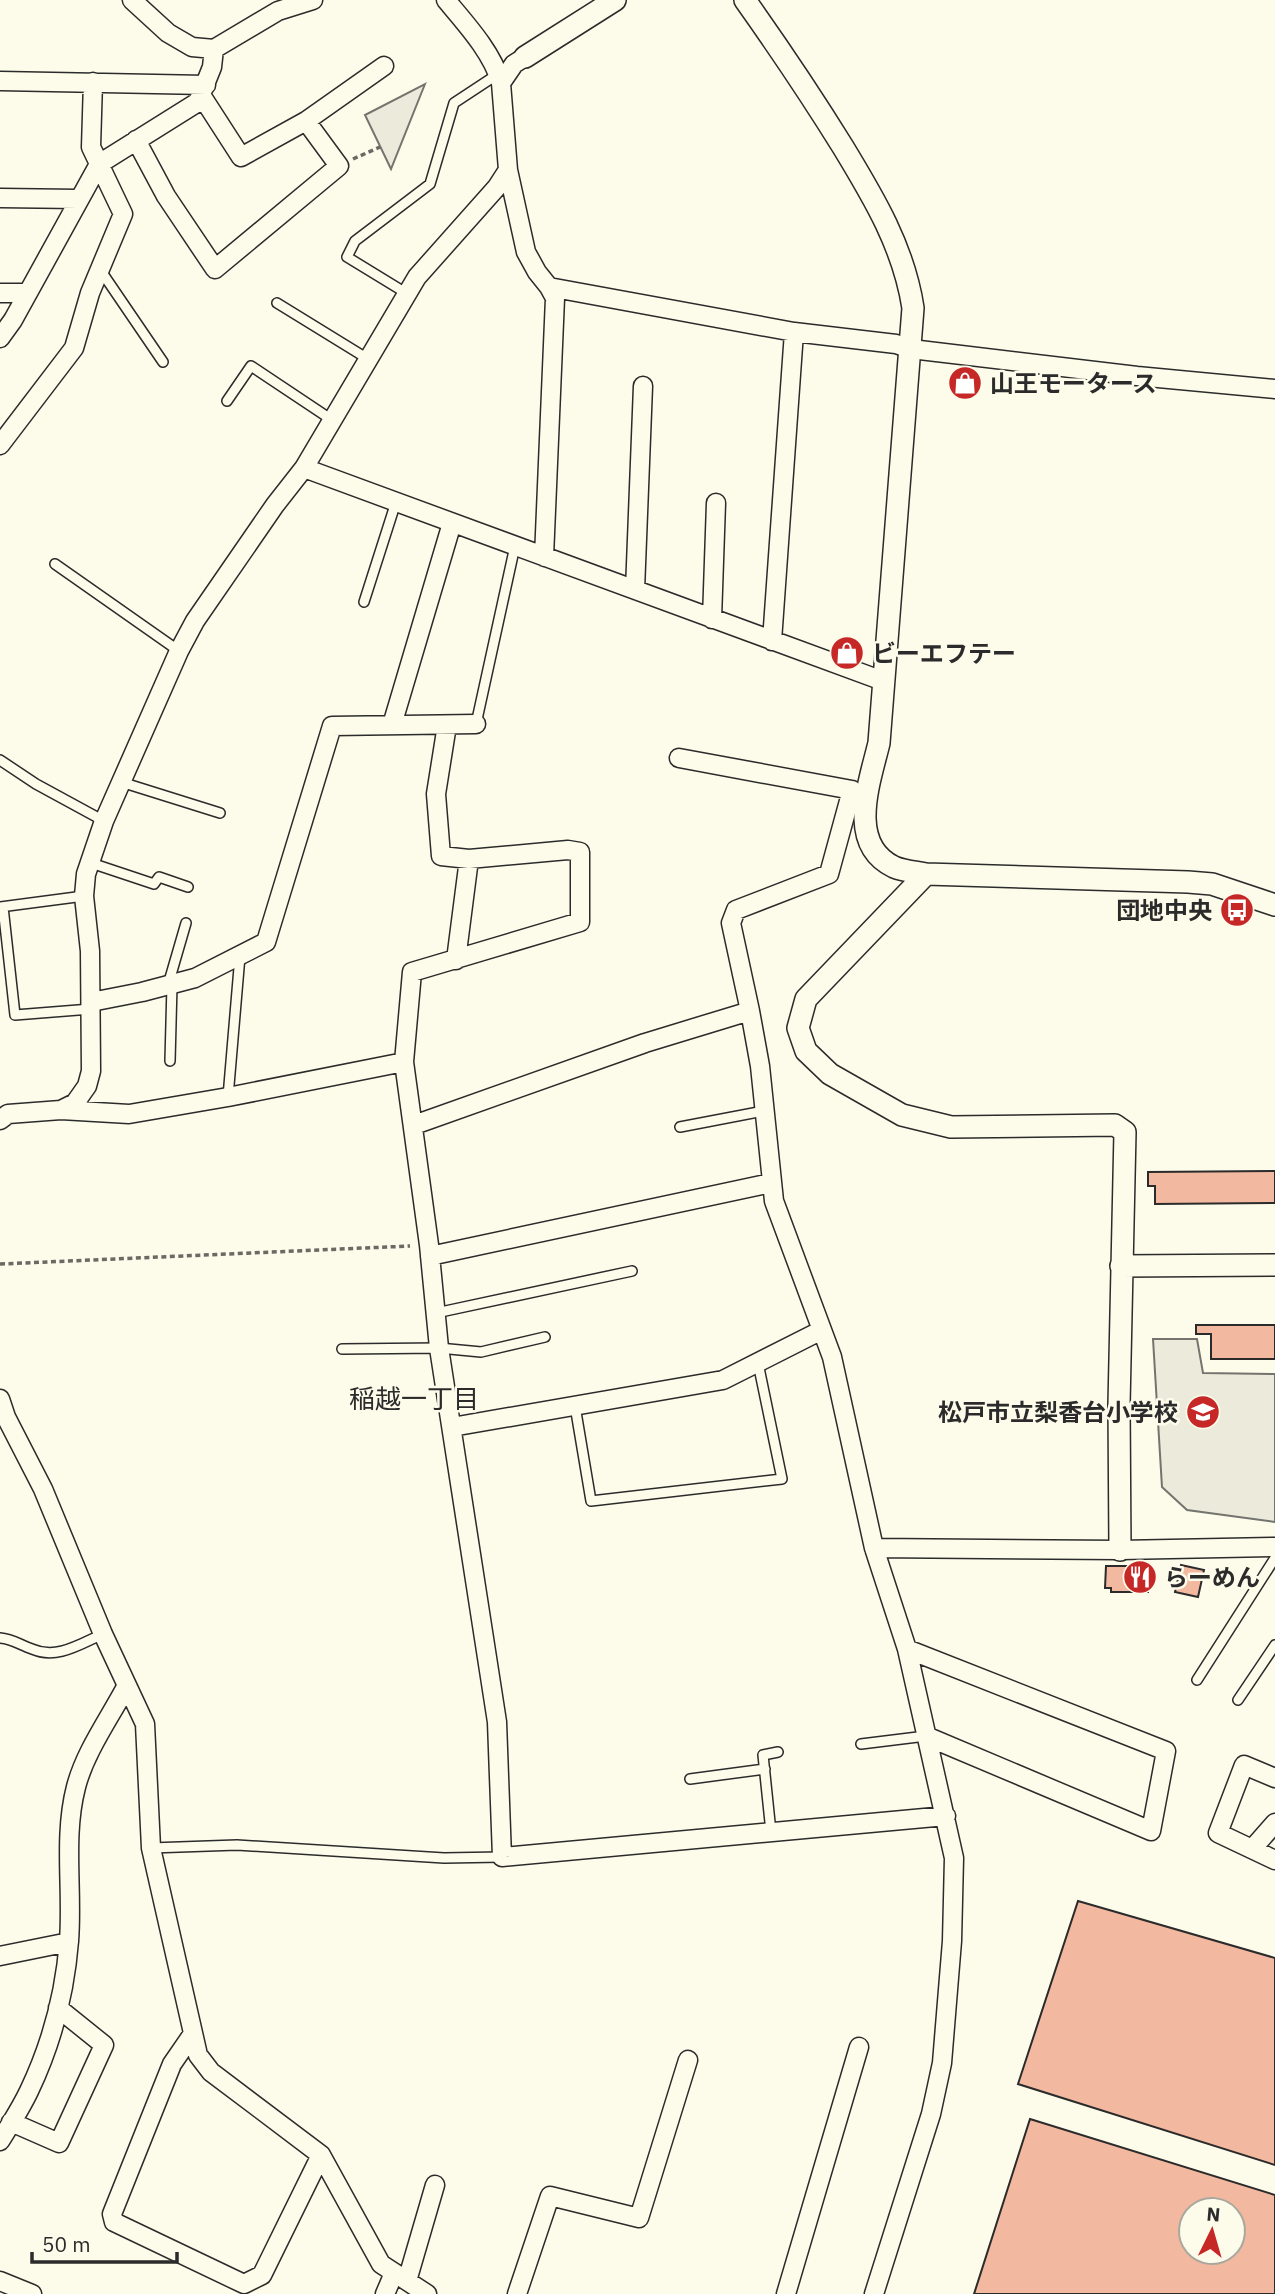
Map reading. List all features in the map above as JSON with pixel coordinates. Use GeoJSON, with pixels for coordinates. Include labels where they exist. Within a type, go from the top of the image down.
{"type":"FeatureCollection","features":[{"type":"Feature","properties":{"kind":"street"},"geometry":{"type":"LineString","coordinates":[[132,0],[168,33],[192,47],[214,49],[278,5],[313,0]]}},
{"type":"Feature","properties":{"kind":"street"},"geometry":{"type":"LineString","coordinates":[[446,0],[461,13],[499,78],[508,170],[526,252],[555,298],[544,557]]}},
{"type":"Feature","properties":{"kind":"street"},"geometry":{"type":"LineString","coordinates":[[499,78],[524,57],[615,0]]}},
{"type":"Feature","properties":{"kind":"street"},"geometry":{"type":"LineString","coordinates":[[745,0],[811,94],[885,220],[909,282],[913,308],[878,743],[829,874],[736,910],[731,923],[760,1066],[774,1201],[832,1357],[874,1548],[907,1649],[954,1858],[952,1941],[942,2063],[931,2114],[874,2294]]}},
{"type":"Feature","properties":{"kind":"street"},"geometry":{"type":"LineString","coordinates":[[0,338],[13,320],[99,164],[198,102],[212,66],[214,49]]}},
{"type":"Feature","properties":{"kind":"street"},"geometry":{"type":"LineString","coordinates":[[204,90],[241,157],[306,121],[384,66]]}},
{"type":"Feature","properties":{"kind":"street"},"geometry":{"type":"LineString","coordinates":[[0,81],[93,82],[204,90]]}},
{"type":"Feature","properties":{"kind":"street"},"geometry":{"type":"LineString","coordinates":[[0,444],[74,348],[90,293],[123,214],[91,147],[93,82]]}},
{"type":"Feature","properties":{"kind":"street"},"geometry":{"type":"LineString","coordinates":[[136,140],[166,196],[215,268],[339,166],[306,121]]}},
{"type":"Feature","properties":{"kind":"street"},"geometry":{"type":"LineString","coordinates":[[61,1110],[75,1103],[87,1086],[91,1071],[90,951],[84,896],[86,874],[104,821],[179,651],[195,621],[275,505],[304,468],[406,293],[430,260],[489,197],[508,170]]}},
{"type":"Feature","properties":{"kind":"street"},"geometry":{"type":"LineString","coordinates":[[0,198],[78,199]]}},
{"type":"Feature","properties":{"kind":"street"},"geometry":{"type":"LineString","coordinates":[[549,288],[794,332],[896,344],[911,349],[1137,376],[1275,389]]}},
{"type":"Feature","properties":{"kind":"street"},"geometry":{"type":"LineString","coordinates":[[0,293],[28,293]]}},
{"type":"Feature","properties":{"kind":"street"},"geometry":{"type":"LineString","coordinates":[[772,641],[794,332]]}},
{"type":"Feature","properties":{"kind":"street"},"geometry":{"type":"LineString","coordinates":[[635,590],[643,386]]}},
{"type":"Feature","properties":{"kind":"street"},"geometry":{"type":"LineString","coordinates":[[304,468],[883,681]]}},
{"type":"Feature","properties":{"kind":"street"},"geometry":{"type":"LineString","coordinates":[[712,619],[716,503]]}},
{"type":"Feature","properties":{"kind":"street"},"geometry":{"type":"LineString","coordinates":[[392,725],[452,523]]}},
{"type":"Feature","properties":{"kind":"street"},"geometry":{"type":"LineString","coordinates":[[447,724],[436,794],[442,856],[469,859],[568,850],[580,852],[580,922],[412,972],[404,1062],[430,1250],[439,1348],[497,1722],[502,1857],[946,1816]]}},
{"type":"Feature","properties":{"kind":"street"},"geometry":{"type":"LineString","coordinates":[[91,1006],[195,978],[266,942],[332,726],[476,724]]}},
{"type":"Feature","properties":{"kind":"street"},"geometry":{"type":"LineString","coordinates":[[679,758],[860,791]]}},
{"type":"Feature","properties":{"kind":"street"},"geometry":{"type":"LineString","coordinates":[[860,791],[864,826],[874,850],[893,867],[926,874],[1212,884],[1275,905]]}},
{"type":"Feature","properties":{"kind":"street"},"geometry":{"type":"LineString","coordinates":[[456,960],[469,859]]}},
{"type":"Feature","properties":{"kind":"street"},"geometry":{"type":"LineString","coordinates":[[926,874],[806,999],[798,1028],[806,1051],[830,1074],[902,1115],[951,1127],[1115,1125],[1125,1132],[1121,1266],[1120,1550]]}},
{"type":"Feature","properties":{"kind":"street"},"geometry":{"type":"LineString","coordinates":[[414,1125],[645,1043],[750,1012]]}},
{"type":"Feature","properties":{"kind":"street"},"geometry":{"type":"LineString","coordinates":[[0,1119],[8,1114],[61,1110],[129,1114],[404,1062]]}},
{"type":"Feature","properties":{"kind":"street"},"geometry":{"type":"LineString","coordinates":[[430,1250],[771,1183]]}},
{"type":"Feature","properties":{"kind":"street"},"geometry":{"type":"LineString","coordinates":[[1121,1266],[1275,1265]]}},
{"type":"Feature","properties":{"kind":"street"},"geometry":{"type":"LineString","coordinates":[[452,1427],[723,1380],[822,1330]]}},
{"type":"Feature","properties":{"kind":"street"},"geometry":{"type":"LineString","coordinates":[[0,1399],[3,1416],[43,1489],[126,1687],[145,1724],[151,1848],[198,2055],[211,2072],[321,2155],[381,2264],[426,2294]]}},
{"type":"Feature","properties":{"kind":"street"},"geometry":{"type":"LineString","coordinates":[[874,1548],[1120,1550],[1275,1547]]}},
{"type":"Feature","properties":{"kind":"street"},"geometry":{"type":"LineString","coordinates":[[907,1649],[1166,1751],[1152,1832],[926,1736]]}},
{"type":"Feature","properties":{"kind":"street"},"geometry":{"type":"LineString","coordinates":[[0,2141],[29,2092],[58,2008],[69,1942],[68,1853],[75,1789],[82,1768],[126,1687]]}},
{"type":"Feature","properties":{"kind":"street"},"geometry":{"type":"LineString","coordinates":[[1275,1778],[1244,1765],[1218,1833],[1275,1860]]}},
{"type":"Feature","properties":{"kind":"street"},"geometry":{"type":"LineString","coordinates":[[1253,1848],[1275,1823]]}},
{"type":"Feature","properties":{"kind":"street"},"geometry":{"type":"LineString","coordinates":[[0,1956],[69,1942]]}},
{"type":"Feature","properties":{"kind":"street"},"geometry":{"type":"LineString","coordinates":[[11,2122],[59,2143],[104,2045],[58,2008]]}},
{"type":"Feature","properties":{"kind":"street"},"geometry":{"type":"LineString","coordinates":[[192,2035],[172,2064],[112,2214],[114,2222],[244,2284],[262,2275],[321,2155]]}},
{"type":"Feature","properties":{"kind":"street"},"geometry":{"type":"LineString","coordinates":[[786,2294],[859,2047]]}},
{"type":"Feature","properties":{"kind":"street"},"geometry":{"type":"LineString","coordinates":[[517,2294],[550,2196],[639,2217],[688,2060]]}},
{"type":"Feature","properties":{"kind":"street"},"geometry":{"type":"LineString","coordinates":[[385,2294],[401,2277],[435,2185]]}},
{"type":"Feature","properties":{"kind":"street"},"geometry":{"type":"LineString","coordinates":[[0,2281],[32,2294]]}},
{"type":"Feature","properties":{"kind":"lane"},"geometry":{"type":"LineString","coordinates":[[406,293],[347,257],[355,241],[430,184],[454,103],[499,78]]}},
{"type":"Feature","properties":{"kind":"lane"},"geometry":{"type":"LineString","coordinates":[[101,270],[163,362]]}},
{"type":"Feature","properties":{"kind":"lane"},"geometry":{"type":"LineString","coordinates":[[277,303],[368,359]]}},
{"type":"Feature","properties":{"kind":"lane"},"geometry":{"type":"LineString","coordinates":[[227,401],[251,366],[332,420]]}},
{"type":"Feature","properties":{"kind":"lane"},"geometry":{"type":"LineString","coordinates":[[364,602],[396,502]]}},
{"type":"Feature","properties":{"kind":"lane"},"geometry":{"type":"LineString","coordinates":[[476,724],[515,546]]}},
{"type":"Feature","properties":{"kind":"lane"},"geometry":{"type":"LineString","coordinates":[[55,564],[179,651]]}},
{"type":"Feature","properties":{"kind":"lane"},"geometry":{"type":"LineString","coordinates":[[0,760],[36,784],[104,821]]}},
{"type":"Feature","properties":{"kind":"lane"},"geometry":{"type":"LineString","coordinates":[[121,782],[220,813]]}},
{"type":"Feature","properties":{"kind":"lane"},"geometry":{"type":"LineString","coordinates":[[91,863],[154,884],[159,877],[188,887]]}},
{"type":"Feature","properties":{"kind":"lane"},"geometry":{"type":"LineString","coordinates":[[84,896],[2,907],[15,1015],[91,1006]]}},
{"type":"Feature","properties":{"kind":"lane"},"geometry":{"type":"LineString","coordinates":[[170,1061],[170,985],[186,923]]}},
{"type":"Feature","properties":{"kind":"lane"},"geometry":{"type":"LineString","coordinates":[[228,1097],[240,956]]}},
{"type":"Feature","properties":{"kind":"lane"},"geometry":{"type":"LineString","coordinates":[[680,1127],[764,1111]]}},
{"type":"Feature","properties":{"kind":"lane"},"geometry":{"type":"LineString","coordinates":[[436,1312],[632,1271]]}},
{"type":"Feature","properties":{"kind":"lane"},"geometry":{"type":"LineString","coordinates":[[342,1349],[439,1348],[481,1352],[545,1337]]}},
{"type":"Feature","properties":{"kind":"lane"},"geometry":{"type":"LineString","coordinates":[[575,1406],[591,1502],[782,1479],[758,1363]]}},
{"type":"Feature","properties":{"kind":"lane"},"geometry":{"type":"LineString","coordinates":[[1196,1680],[1275,1558]]}},
{"type":"Feature","properties":{"kind":"lane"},"geometry":{"type":"LineString","coordinates":[[0,1638],[14,1639],[33,1650],[59,1653],[103,1634]]}},
{"type":"Feature","properties":{"kind":"lane"},"geometry":{"type":"LineString","coordinates":[[1238,1700],[1275,1645]]}},
{"type":"Feature","properties":{"kind":"lane"},"geometry":{"type":"LineString","coordinates":[[861,1744],[926,1736]]}},
{"type":"Feature","properties":{"kind":"lane"},"geometry":{"type":"LineString","coordinates":[[771,1832],[763,1755],[778,1752]]}},
{"type":"Feature","properties":{"kind":"lane"},"geometry":{"type":"LineString","coordinates":[[690,1779],[765,1769]]}},
{"type":"Feature","properties":{"kind":"lane"},"geometry":{"type":"LineString","coordinates":[[151,1848],[237,1844],[444,1858],[502,1857]]}},
{"type":"Feature","properties":{"kind":"path"},"geometry":{"type":"LineString","coordinates":[[339,166],[380,147]]}},
{"type":"Feature","properties":{"kind":"path"},"geometry":{"type":"LineString","coordinates":[[0,1264],[430,1250]]}},
{"type":"Feature","properties":{"kind":"shaded area"},"geometry":{"type":"Polygon","coordinates":[[[425,84],[391,169],[365,115],[425,84]]]}},
{"type":"Feature","properties":{"kind":"shaded area"},"geometry":{"type":"Polygon","coordinates":[[[1153,1339],[1197,1339],[1203,1373],[1275,1374],[1275,1522],[1187,1510],[1162,1487],[1153,1339]]]}},
{"type":"Feature","properties":{"kind":"building"},"geometry":{"type":"Polygon","coordinates":[[[1275,1171],[1275,1203],[1155,1204],[1155,1186],[1148,1186],[1148,1172],[1275,1171]]]}},
{"type":"Feature","properties":{"kind":"building"},"geometry":{"type":"Polygon","coordinates":[[[1196,1325],[1275,1325],[1275,1359],[1211,1359],[1211,1334],[1196,1334],[1196,1325]]]}},
{"type":"Feature","properties":{"kind":"building"},"geometry":{"type":"Polygon","coordinates":[[[1149,1564],[1148,1592],[1111,1592],[1111,1588],[1105,1588],[1106,1566],[1149,1564]]]}},
{"type":"Feature","properties":{"kind":"building"},"geometry":{"type":"Polygon","coordinates":[[[1181,1565],[1204,1570],[1198,1597],[1175,1592],[1181,1565]]]}},
{"type":"Feature","properties":{"kind":"building"},"geometry":{"type":"Polygon","coordinates":[[[1078,1901],[1275,1958],[1275,2165],[1018,2084],[1078,1901]]]}},
{"type":"Feature","properties":{"kind":"building"},"geometry":{"type":"Polygon","coordinates":[[[1030,2119],[1275,2195],[1275,2294],[974,2294],[1030,2119]]]}},
{"type":"Feature","properties":{"kind":"place","name":"山王モータース"},"geometry":{"type":"Point","coordinates":[965,383]}},
{"type":"Feature","properties":{"kind":"place","name":"ビーエフテー"},"geometry":{"type":"Point","coordinates":[847,653]}},
{"type":"Feature","properties":{"kind":"place","name":"団地中央"},"geometry":{"type":"Point","coordinates":[1237,910]}},
{"type":"Feature","properties":{"kind":"place","name":"松戸市立梨香台小学校"},"geometry":{"type":"Point","coordinates":[1203,1412]}},
{"type":"Feature","properties":{"kind":"place","name":"らーめん"},"geometry":{"type":"Point","coordinates":[1140,1577]}},
{"type":"Feature","properties":{"kind":"district","name":"稲越一丁目"},"geometry":{"type":"Point","coordinates":[414,1398]}}]}
